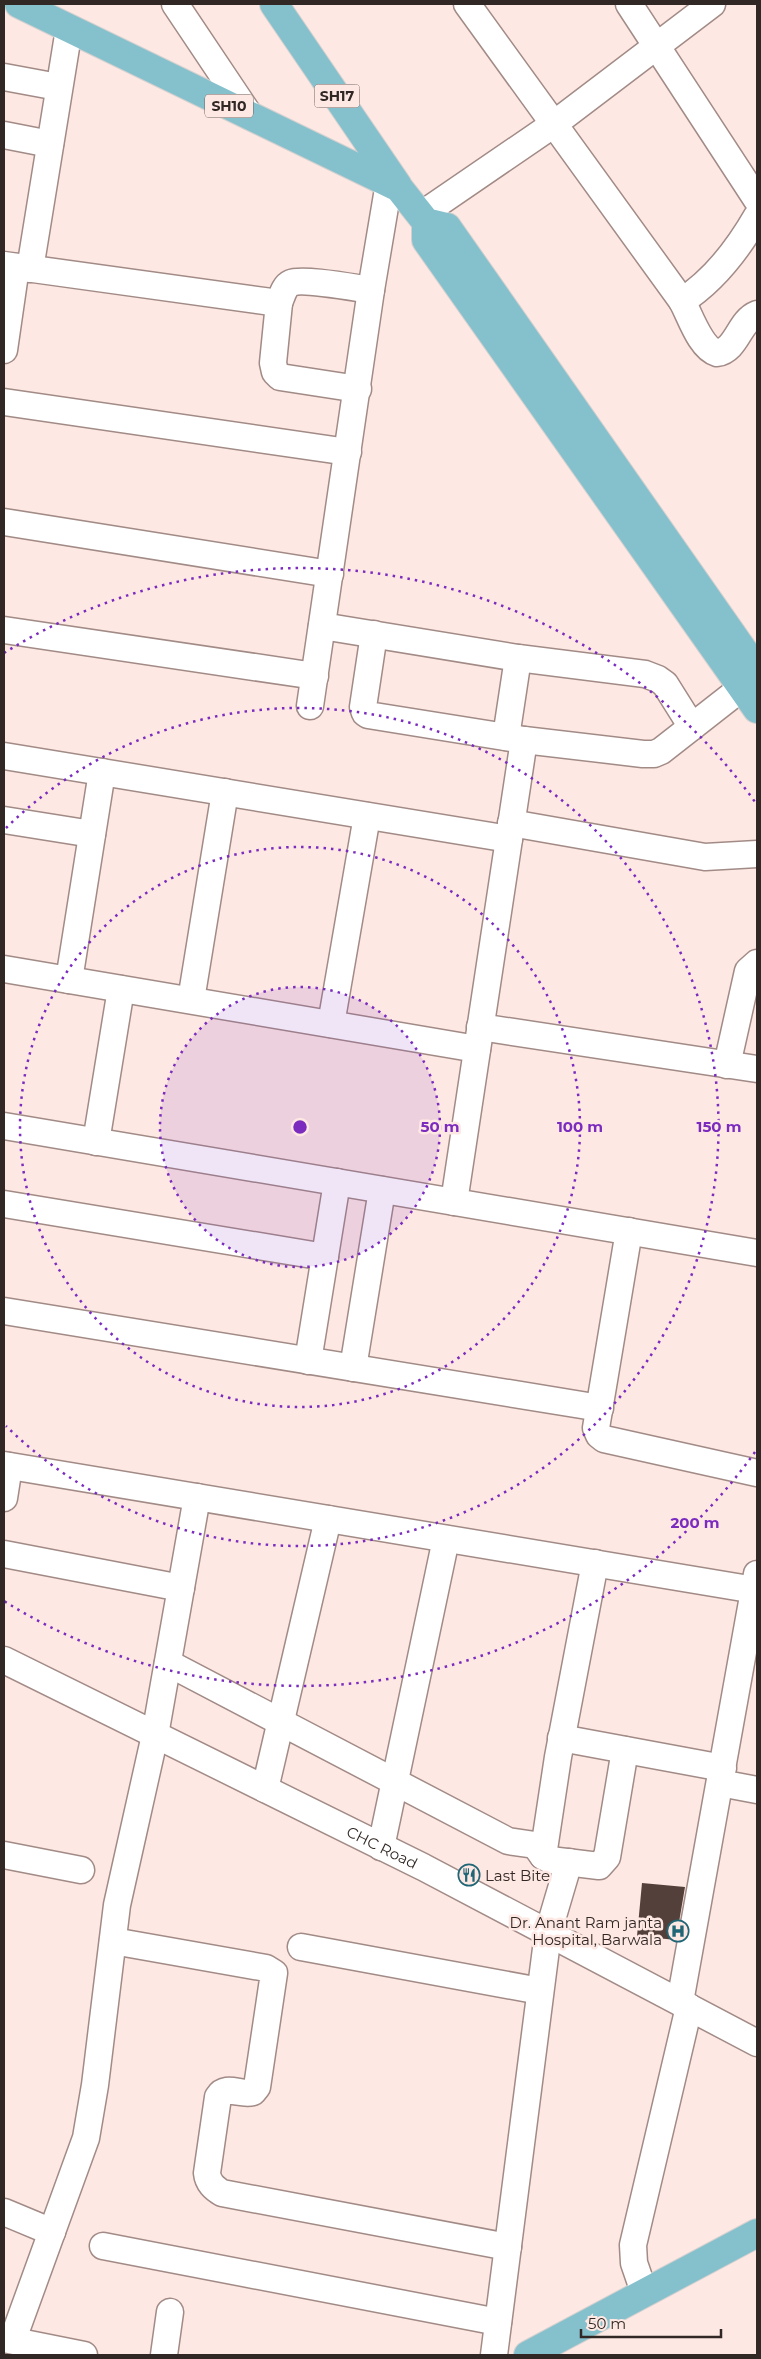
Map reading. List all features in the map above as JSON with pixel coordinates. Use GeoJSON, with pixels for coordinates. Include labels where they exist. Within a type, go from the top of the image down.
{"type":"FeatureCollection","features":[{"type":"Feature","properties":{"kind":"main road","name":"SH10"},"geometry":{"type":"LineString","coordinates":[[19,4],[394,185],[424,219]]}},
{"type":"Feature","properties":{"kind":"main road","name":"SH17"},"geometry":{"type":"LineString","coordinates":[[274,4],[394,185]]}},
{"type":"Feature","properties":{"kind":"main road"},"geometry":{"type":"LineString","coordinates":[[424,219],[447,227],[754,686]]}},
{"type":"Feature","properties":{"kind":"main road"},"geometry":{"type":"LineString","coordinates":[[528,2355],[757,2233]]}},
{"type":"Feature","properties":{"kind":"main road"},"geometry":{"type":"LineString","coordinates":[[568,2355],[757,2254]]}},
{"type":"Feature","properties":{"kind":"street"},"geometry":{"type":"LineString","coordinates":[[175,4],[250,116]]}},
{"type":"Feature","properties":{"kind":"street"},"geometry":{"type":"LineString","coordinates":[[467,4],[682,300],[703,341],[712,351],[717,353],[730,347],[746,321],[757,314]]}},
{"type":"Feature","properties":{"kind":"street"},"geometry":{"type":"LineString","coordinates":[[629,4],[757,200]]}},
{"type":"Feature","properties":{"kind":"street"},"geometry":{"type":"LineString","coordinates":[[424,219],[656,48],[712,4]]}},
{"type":"Feature","properties":{"kind":"street"},"geometry":{"type":"LineString","coordinates":[[4,350],[16,267],[50,144],[69,29]]}},
{"type":"Feature","properties":{"kind":"street"},"geometry":{"type":"LineString","coordinates":[[4,76],[58,88]]}},
{"type":"Feature","properties":{"kind":"street"},"geometry":{"type":"LineString","coordinates":[[4,135],[50,144]]}},
{"type":"Feature","properties":{"kind":"street"},"geometry":{"type":"LineString","coordinates":[[310,706],[358,390],[371,290],[394,185]]}},
{"type":"Feature","properties":{"kind":"street"},"geometry":{"type":"LineString","coordinates":[[682,300],[693,294],[728,261],[757,216]]}},
{"type":"Feature","properties":{"kind":"street"},"geometry":{"type":"LineString","coordinates":[[16,267],[279,303]]}},
{"type":"Feature","properties":{"kind":"street"},"geometry":{"type":"LineString","coordinates":[[358,390],[280,377],[274,372],[273,363],[279,303],[284,290],[291,283],[304,282],[371,290]]}},
{"type":"Feature","properties":{"kind":"street"},"geometry":{"type":"LineString","coordinates":[[4,402],[348,452]]}},
{"type":"Feature","properties":{"kind":"street"},"geometry":{"type":"LineString","coordinates":[[4,522],[330,574]]}},
{"type":"Feature","properties":{"kind":"street"},"geometry":{"type":"LineString","coordinates":[[322,626],[518,658],[645,674],[658,679],[664,684],[692,727]]}},
{"type":"Feature","properties":{"kind":"street"},"geometry":{"type":"LineString","coordinates":[[4,630],[315,676]]}},
{"type":"Feature","properties":{"kind":"street"},"geometry":{"type":"LineString","coordinates":[[374,634],[363,707],[364,713],[373,717],[515,738],[654,754],[754,686]]}},
{"type":"Feature","properties":{"kind":"street"},"geometry":{"type":"LineString","coordinates":[[454,1202],[510,831],[518,658]]}},
{"type":"Feature","properties":{"kind":"street"},"geometry":{"type":"LineString","coordinates":[[4,756],[367,816],[510,831],[705,857],[757,854]]}},
{"type":"Feature","properties":{"kind":"street"},"geometry":{"type":"LineString","coordinates":[[69,980],[102,772]]}},
{"type":"Feature","properties":{"kind":"street"},"geometry":{"type":"LineString","coordinates":[[191,1000],[225,792]]}},
{"type":"Feature","properties":{"kind":"street"},"geometry":{"type":"LineString","coordinates":[[331,1024],[367,816]]}},
{"type":"Feature","properties":{"kind":"street"},"geometry":{"type":"LineString","coordinates":[[4,820],[92,834]]}},
{"type":"Feature","properties":{"kind":"street"},"geometry":{"type":"LineString","coordinates":[[727,1065],[748,971],[757,963]]}},
{"type":"Feature","properties":{"kind":"street"},"geometry":{"type":"LineString","coordinates":[[4,969],[331,1024],[479,1038],[757,1069]]}},
{"type":"Feature","properties":{"kind":"street"},"geometry":{"type":"LineString","coordinates":[[96,1142],[121,989]]}},
{"type":"Feature","properties":{"kind":"street"},"geometry":{"type":"LineString","coordinates":[[4,1126],[757,1253]]}},
{"type":"Feature","properties":{"kind":"street"},"geometry":{"type":"LineString","coordinates":[[308,1361],[337,1182]]}},
{"type":"Feature","properties":{"kind":"street"},"geometry":{"type":"LineString","coordinates":[[353,1368],[382,1190]]}},
{"type":"Feature","properties":{"kind":"street"},"geometry":{"type":"LineString","coordinates":[[4,1204],[324,1257]]}},
{"type":"Feature","properties":{"kind":"street"},"geometry":{"type":"LineString","coordinates":[[628,1231],[596,1428],[599,1435],[604,1439],[757,1473]]}},
{"type":"Feature","properties":{"kind":"street"},"geometry":{"type":"LineString","coordinates":[[4,1311],[600,1408]]}},
{"type":"Feature","properties":{"kind":"street"},"geometry":{"type":"LineString","coordinates":[[4,1498],[6,1465],[595,1563],[756,1582],[721,1775],[684,2004],[633,2245],[634,2263],[644,2292]]}},
{"type":"Feature","properties":{"kind":"street"},"geometry":{"type":"LineString","coordinates":[[84,2355],[8,2339],[52,2232],[86,2138],[113,1940],[125,1870],[155,1735],[197,1497]]}},
{"type":"Feature","properties":{"kind":"street"},"geometry":{"type":"LineString","coordinates":[[266,1789],[328,1519]]}},
{"type":"Feature","properties":{"kind":"street"},"geometry":{"type":"LineString","coordinates":[[381,1847],[446,1539]]}},
{"type":"Feature","properties":{"kind":"street"},"geometry":{"type":"LineString","coordinates":[[4,1554],[181,1588]]}},
{"type":"Feature","properties":{"kind":"street"},"geometry":{"type":"LineString","coordinates":[[543,1856],[561,1738],[595,1563]]}},
{"type":"Feature","properties":{"kind":"street","name":"CHC Road"},"geometry":{"type":"LineString","coordinates":[[4,1660],[381,1847],[757,2042]]}},
{"type":"Feature","properties":{"kind":"street"},"geometry":{"type":"LineString","coordinates":[[168,1663],[508,1841],[535,1846],[543,1856],[550,1860],[599,1866],[607,1857],[625,1750]]}},
{"type":"Feature","properties":{"kind":"street"},"geometry":{"type":"LineString","coordinates":[[561,1738],[625,1750],[721,1775],[757,1790]]}},
{"type":"Feature","properties":{"kind":"street"},"geometry":{"type":"LineString","coordinates":[[4,1855],[81,1870]]}},
{"type":"Feature","properties":{"kind":"street"},"geometry":{"type":"LineString","coordinates":[[494,2355],[548,1933],[569,1862]]}},
{"type":"Feature","properties":{"kind":"street"},"geometry":{"type":"LineString","coordinates":[[113,1940],[266,1968],[274,1973],[257,2087],[248,2094],[227,2090],[218,2097],[208,2173],[208,2180],[214,2188],[222,2193],[508,2247]]}},
{"type":"Feature","properties":{"kind":"street"},"geometry":{"type":"LineString","coordinates":[[301,1946],[540,1991]]}},
{"type":"Feature","properties":{"kind":"street"},"geometry":{"type":"LineString","coordinates":[[4,2212],[52,2232]]}},
{"type":"Feature","properties":{"kind":"street"},"geometry":{"type":"LineString","coordinates":[[103,2246],[498,2322]]}},
{"type":"Feature","properties":{"kind":"street"},"geometry":{"type":"LineString","coordinates":[[164,2355],[170,2312]]}},
{"type":"Feature","properties":{"kind":"building"},"geometry":{"type":"Polygon","coordinates":[[[642,1883],[685,1887],[676,1940],[637,1936],[642,1883]]]}},
{"type":"Feature","properties":{"kind":"place","name":"Last Bite"},"geometry":{"type":"Point","coordinates":[469,1875]}},
{"type":"Feature","properties":{"kind":"place","name":"Dr. Anant Ram janta Hospital, Barwala"},"geometry":{"type":"Point","coordinates":[678,1931]}}]}
